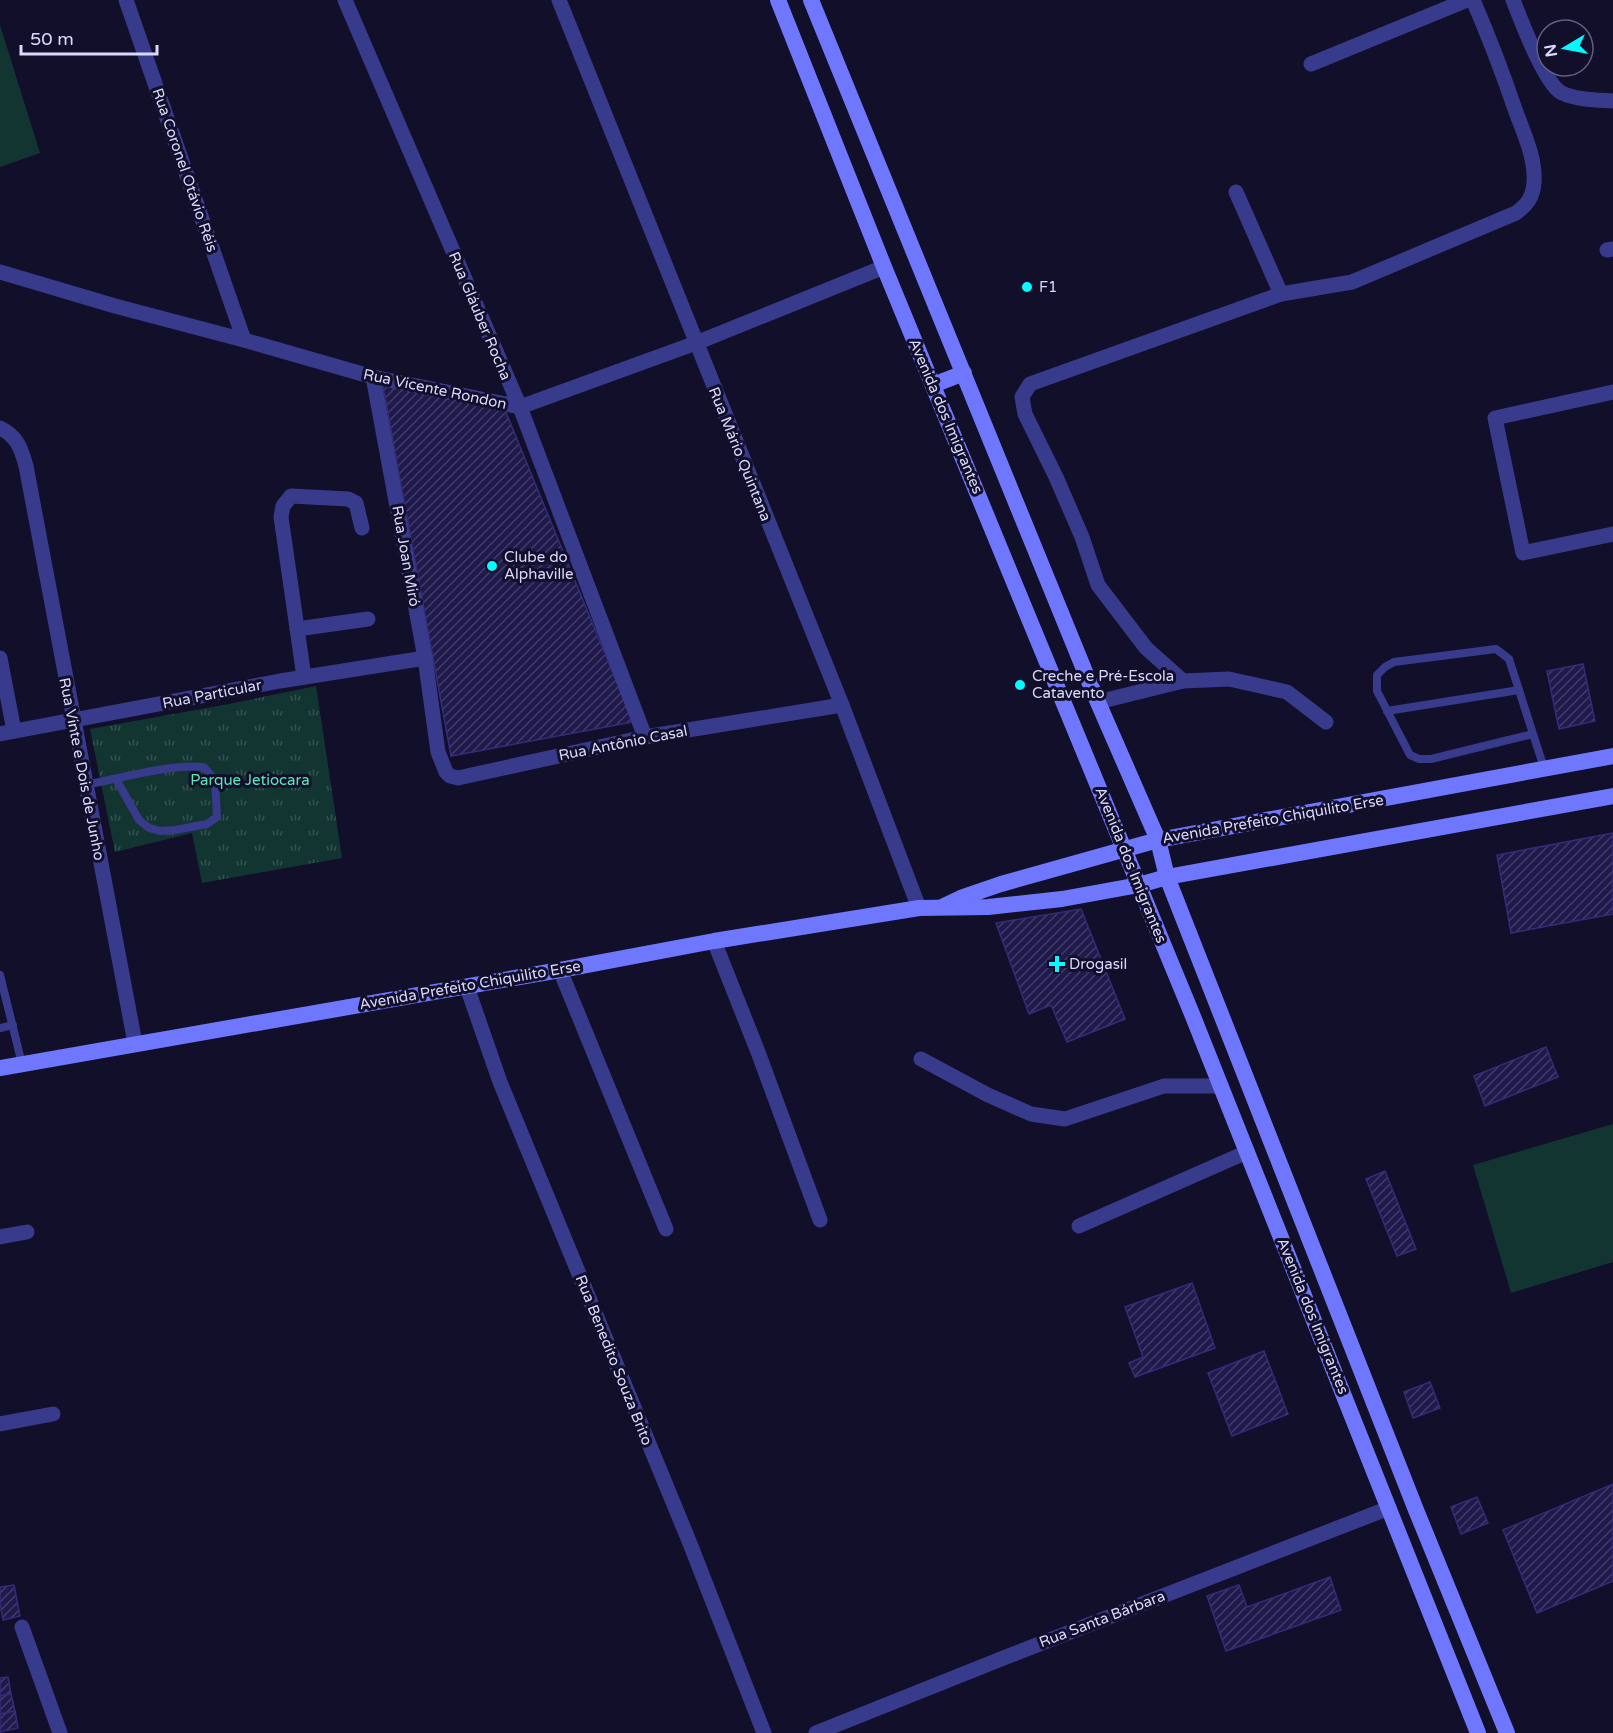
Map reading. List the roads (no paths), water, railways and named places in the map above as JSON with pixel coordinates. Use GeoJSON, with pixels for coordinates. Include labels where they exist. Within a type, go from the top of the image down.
{"type":"FeatureCollection","features":[{"type":"Feature","properties":{"kind":"main road","name":"Avenida dos Imigrantes"},"geometry":{"type":"LineString","coordinates":[[778,0],[884,267],[1221,1086],[1478,1733]]}},
{"type":"Feature","properties":{"kind":"main road","name":"Avenida dos Imigrantes"},"geometry":{"type":"LineString","coordinates":[[811,0],[1098,702],[1158,840],[1167,877],[1416,1510],[1507,1733]]}},
{"type":"Feature","properties":{"kind":"main road"},"geometry":{"type":"LineString","coordinates":[[933,385],[964,373]]}},
{"type":"Feature","properties":{"kind":"main road","name":"Avenida Prefeito Chiquilito Erse"},"geometry":{"type":"LineString","coordinates":[[940,907],[1001,884],[1158,840],[1613,756]]}},
{"type":"Feature","properties":{"kind":"main road"},"geometry":{"type":"LineString","coordinates":[[1167,877],[1613,796]]}},
{"type":"Feature","properties":{"kind":"main road","name":"Avenida Prefeito Chiquilito Erse"},"geometry":{"type":"LineString","coordinates":[[0,1068],[467,987],[714,941],[919,908],[976,908],[1019,904],[1139,885],[1167,877]]}},
{"type":"Feature","properties":{"kind":"main road"},"geometry":{"type":"LineString","coordinates":[[1247,1152],[1254,1135],[1270,1139]]}},
{"type":"Feature","properties":{"kind":"street","name":"Rua Coronel Otávio Réis"},"geometry":{"type":"LineString","coordinates":[[126,0],[244,340]]}},
{"type":"Feature","properties":{"kind":"street","name":"Rua Gláuber Rocha"},"geometry":{"type":"LineString","coordinates":[[345,0],[520,407],[645,737]]}},
{"type":"Feature","properties":{"kind":"street","name":"Rua Mário Quintana"},"geometry":{"type":"LineString","coordinates":[[559,0],[842,705],[919,908]]}},
{"type":"Feature","properties":{"kind":"street"},"geometry":{"type":"LineString","coordinates":[[1311,64],[1467,0]]}},
{"type":"Feature","properties":{"kind":"street"},"geometry":{"type":"LineString","coordinates":[[1183,681],[1146,648],[1098,585],[1082,537],[1025,414],[1022,397],[1030,384],[1281,294],[1352,282],[1516,213],[1526,205],[1532,196],[1534,183],[1531,158],[1496,53],[1473,0]]}},
{"type":"Feature","properties":{"kind":"street"},"geometry":{"type":"LineString","coordinates":[[1513,0],[1540,63],[1553,86],[1560,93],[1572,97],[1613,101]]}},
{"type":"Feature","properties":{"kind":"street"},"geometry":{"type":"LineString","coordinates":[[1236,192],[1281,294]]}},
{"type":"Feature","properties":{"kind":"street","name":"Rua Vicente Rondon"},"geometry":{"type":"LineString","coordinates":[[5,274],[373,377],[520,407],[696,343],[884,267]]}},
{"type":"Feature","properties":{"kind":"street","name":"Rua Joan Miró"},"geometry":{"type":"LineString","coordinates":[[373,377],[437,735]]}},
{"type":"Feature","properties":{"kind":"street"},"geometry":{"type":"LineString","coordinates":[[1613,392],[1495,418],[1523,553],[1613,534]]}},
{"type":"Feature","properties":{"kind":"street","name":"Rua Vinte e Dois de Junho"},"geometry":{"type":"LineString","coordinates":[[0,428],[9,432],[21,448],[135,1043]]}},
{"type":"Feature","properties":{"kind":"street"},"geometry":{"type":"LineString","coordinates":[[304,677],[281,517],[283,506],[291,496],[348,499],[356,503],[362,528]]}},
{"type":"Feature","properties":{"kind":"street"},"geometry":{"type":"LineString","coordinates":[[297,629],[368,619]]}},
{"type":"Feature","properties":{"kind":"street"},"geometry":{"type":"LineString","coordinates":[[0,658],[7,733]]}},
{"type":"Feature","properties":{"kind":"street","name":"Rua Particular"},"geometry":{"type":"LineString","coordinates":[[7,733],[304,677],[424,658]]}},
{"type":"Feature","properties":{"kind":"street"},"geometry":{"type":"LineString","coordinates":[[1098,702],[1183,681],[1229,679],[1287,692],[1326,722]]}},
{"type":"Feature","properties":{"kind":"street","name":"Rua Antônio Casal"},"geometry":{"type":"LineString","coordinates":[[437,735],[438,752],[446,772],[458,778],[645,737],[842,705]]}},
{"type":"Feature","properties":{"kind":"street"},"geometry":{"type":"LineString","coordinates":[[714,941],[820,1220]]}},
{"type":"Feature","properties":{"kind":"street"},"geometry":{"type":"LineString","coordinates":[[560,970],[666,1229]]}},
{"type":"Feature","properties":{"kind":"street","name":"Rua Benedito Souza Brito"},"geometry":{"type":"LineString","coordinates":[[467,987],[500,1082],[689,1541],[764,1733]]}},
{"type":"Feature","properties":{"kind":"street"},"geometry":{"type":"LineString","coordinates":[[921,1059],[988,1095],[1031,1114],[1065,1119],[1164,1086],[1221,1086]]}},
{"type":"Feature","properties":{"kind":"street"},"geometry":{"type":"LineString","coordinates":[[1078,1226],[1247,1152]]}},
{"type":"Feature","properties":{"kind":"street"},"geometry":{"type":"LineString","coordinates":[[0,1237],[27,1232]]}},
{"type":"Feature","properties":{"kind":"street"},"geometry":{"type":"LineString","coordinates":[[0,1424],[52,1414]]}},
{"type":"Feature","properties":{"kind":"street","name":"Rua Santa Bárbara"},"geometry":{"type":"LineString","coordinates":[[816,1733],[1006,1656],[1389,1508]]}},
{"type":"Feature","properties":{"kind":"street"},"geometry":{"type":"LineString","coordinates":[[22,1627],[60,1733]]}},
{"type":"Feature","properties":{"kind":"lane"},"geometry":{"type":"LineString","coordinates":[[1533,734],[1431,759],[1419,759],[1410,755],[1387,711],[1377,691],[1377,675],[1394,662],[1496,649],[1509,659],[1544,768]]}},
{"type":"Feature","properties":{"kind":"lane"},"geometry":{"type":"LineString","coordinates":[[1387,711],[1519,690]]}},
{"type":"Feature","properties":{"kind":"lane"},"geometry":{"type":"LineString","coordinates":[[85,785],[116,779],[190,765],[204,766],[215,780],[218,814],[207,824],[192,828],[160,831],[149,828],[139,820],[116,779]]}},
{"type":"Feature","properties":{"kind":"lane"},"geometry":{"type":"LineString","coordinates":[[0,975],[22,1064]]}},
{"type":"Feature","properties":{"kind":"lane"},"geometry":{"type":"LineString","coordinates":[[0,1028],[13,1025]]}},
{"type":"Feature","properties":{"kind":"place","name":"F1"},"geometry":{"type":"Point","coordinates":[1027,287]}},
{"type":"Feature","properties":{"kind":"place","name":"Clube do Alphaville"},"geometry":{"type":"Point","coordinates":[492,566]}},
{"type":"Feature","properties":{"kind":"place","name":"Creche e Pré-Escola Catavento"},"geometry":{"type":"Point","coordinates":[1020,685]}},
{"type":"Feature","properties":{"kind":"place","name":"Drogasil"},"geometry":{"type":"Point","coordinates":[1057,964]}},
{"type":"Feature","properties":{"kind":"park label","name":"Parque Jetiocara"},"geometry":{"type":"Point","coordinates":[250,780]}}]}
